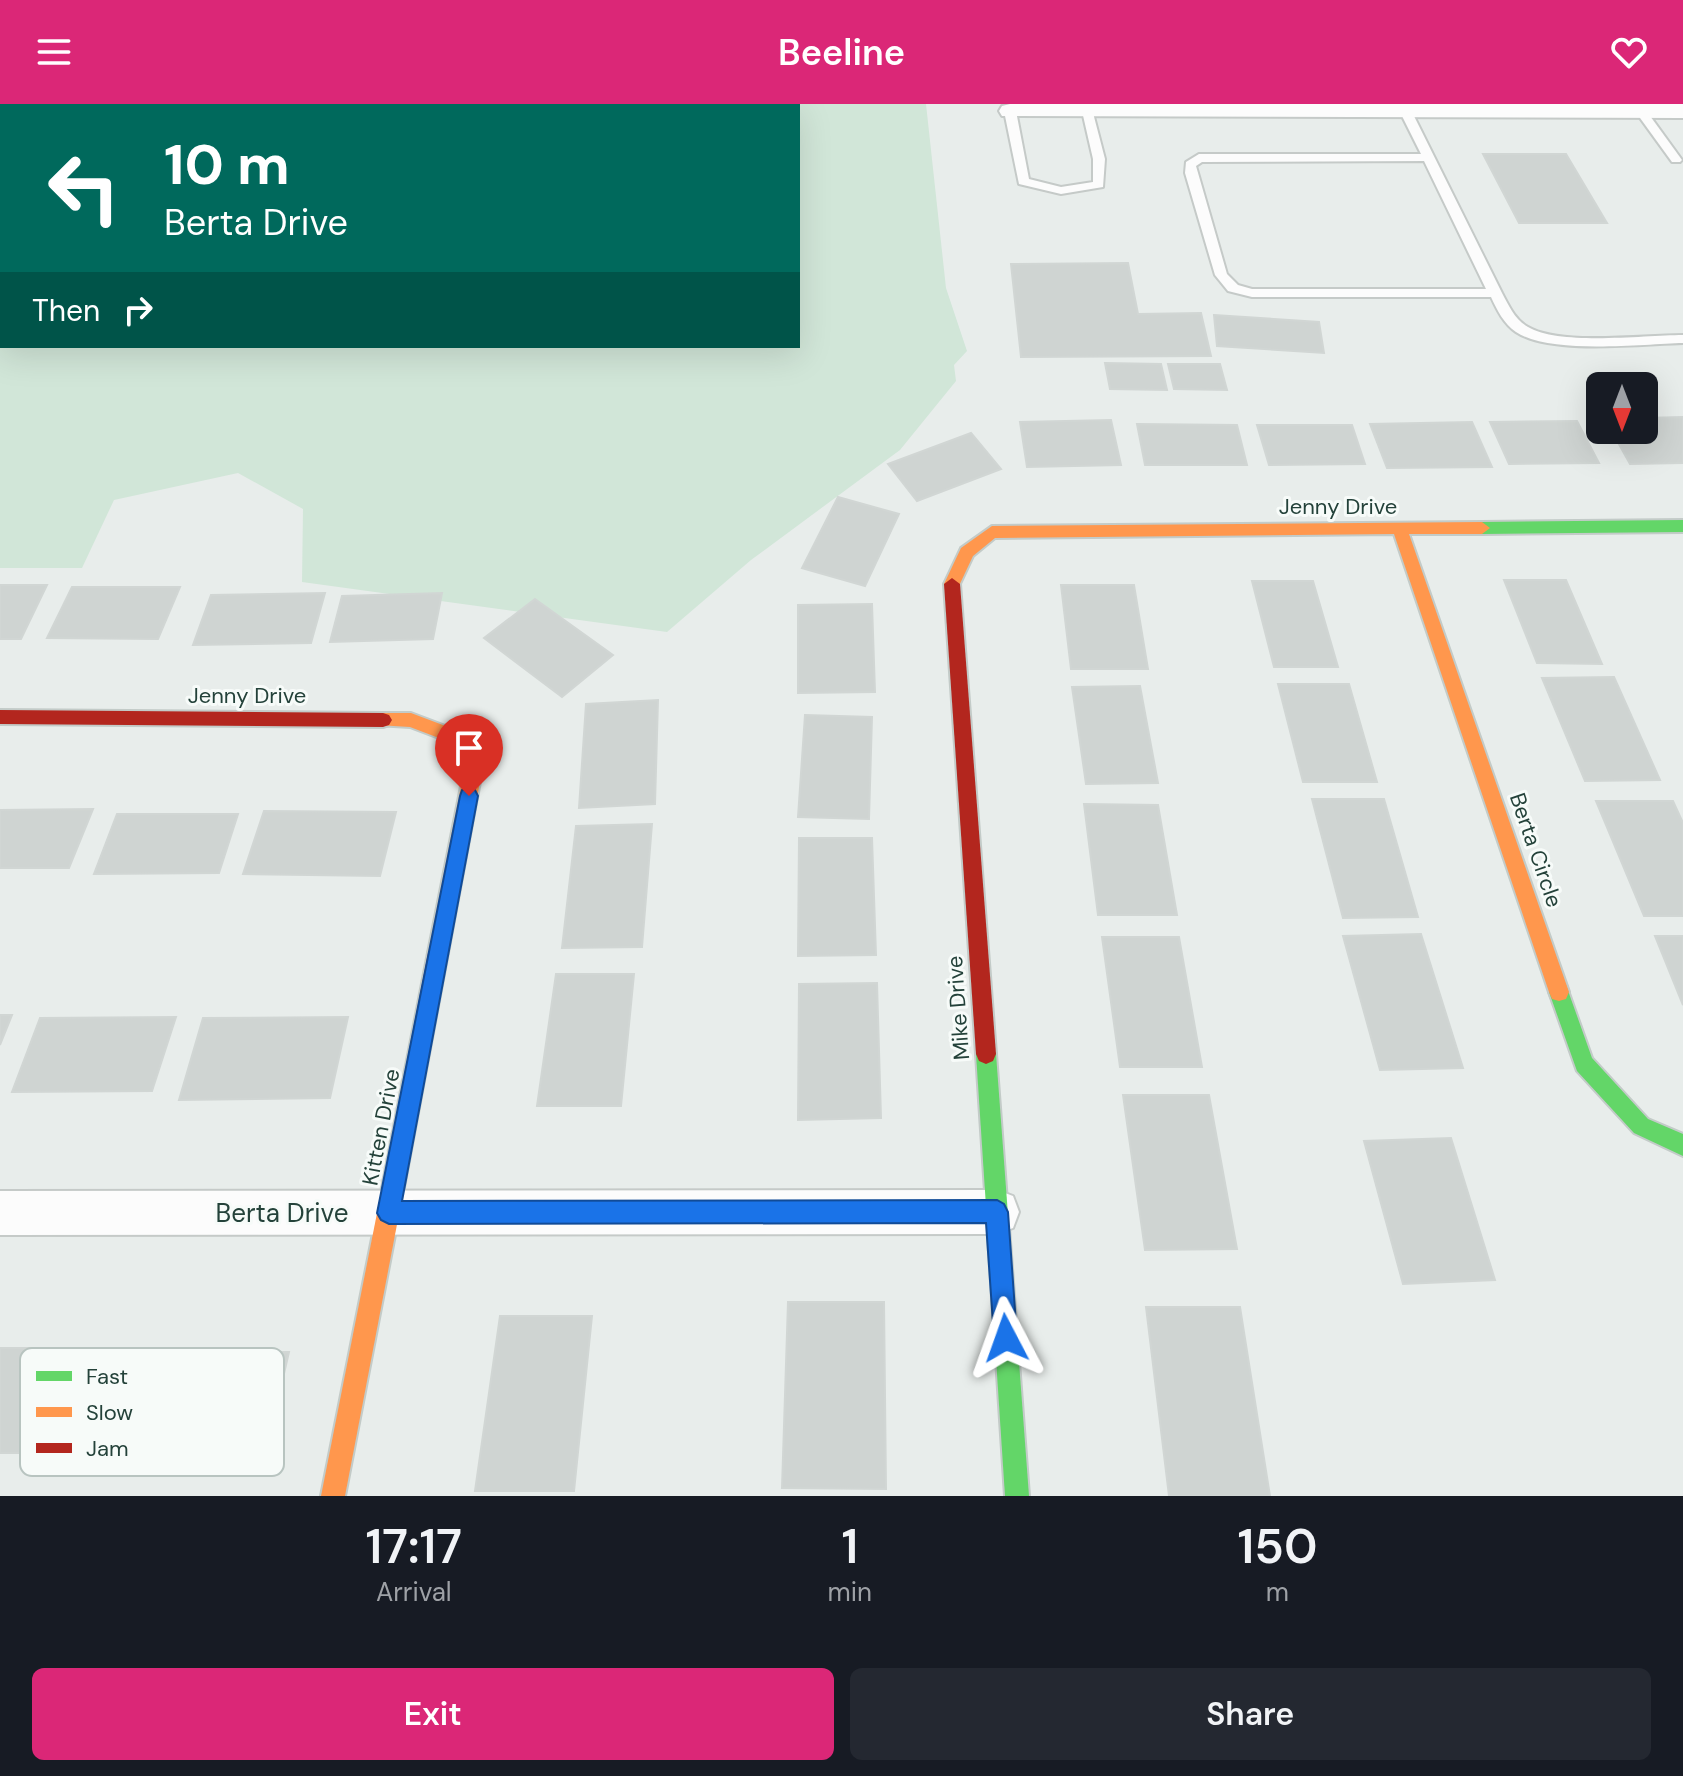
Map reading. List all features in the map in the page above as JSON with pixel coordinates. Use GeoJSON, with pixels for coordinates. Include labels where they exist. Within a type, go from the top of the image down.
{"type":"FeatureCollection","features":[{"type":"Feature","properties":{"kind":"street"},"geometry":{"type":"LineString","coordinates":[[1010,111],[1404,108],[1683,111]]}},
{"type":"Feature","properties":{"kind":"street","name":"Jenny Drive"},"geometry":{"type":"LineString","coordinates":[[992,532],[1683,526]]}},
{"type":"Feature","properties":{"kind":"street","name":"Berta Circle"},"geometry":{"type":"LineString","coordinates":[[1400,529],[1584,1064],[1641,1126],[1683,1145]]}},
{"type":"Feature","properties":{"kind":"street","name":"Mike Drive"},"geometry":{"type":"LineString","coordinates":[[992,532],[967,552],[952,582],[1017,1496]]}},
{"type":"Feature","properties":{"kind":"street","name":"Jenny Drive"},"geometry":{"type":"LineString","coordinates":[[0,717],[411,720],[458,738],[474,766]]}},
{"type":"Feature","properties":{"kind":"street","name":"Kitten Drive"},"geometry":{"type":"LineString","coordinates":[[333,1496],[474,766]]}},
{"type":"Feature","properties":{"kind":"street","name":"Berta Drive"},"geometry":{"type":"LineString","coordinates":[[0,1213],[997,1212]]}},
{"type":"Feature","properties":{"kind":"lane"},"geometry":{"type":"LineString","coordinates":[[1404,108],[1495,293],[1509,318],[1524,331],[1548,339],[1683,339]]}},
{"type":"Feature","properties":{"kind":"lane"},"geometry":{"type":"LineString","coordinates":[[1010,111],[1023,181],[1045,191],[1080,191],[1099,184],[1101,173],[1088,111]]}},
{"type":"Feature","properties":{"kind":"lane"},"geometry":{"type":"LineString","coordinates":[[1641,111],[1676,160]]}},
{"type":"Feature","properties":{"kind":"lane"},"geometry":{"type":"LineString","coordinates":[[1428,157],[1199,158],[1190,165],[1221,275],[1233,288],[1252,293],[1495,293]]}},
{"type":"Feature","properties":{"kind":"green space"},"geometry":{"type":"Polygon","coordinates":[[[800,104],[926,104],[946,288],[967,351],[954,365],[956,381],[900,450],[751,560],[667,632],[302,582],[303,509],[238,473],[114,500],[82,568],[0,568],[0,348],[800,348],[800,104]]]}},
{"type":"Feature","properties":{"kind":"building"},"geometry":{"type":"Polygon","coordinates":[[[1483,154],[1566,154],[1607,223],[1519,223],[1483,154]]]}},
{"type":"Feature","properties":{"kind":"building"},"geometry":{"type":"Polygon","coordinates":[[[1128,263],[1138,314],[1201,313],[1211,356],[1021,357],[1011,264],[1128,263]]]}},
{"type":"Feature","properties":{"kind":"building"},"geometry":{"type":"Polygon","coordinates":[[[1214,315],[1319,322],[1324,353],[1217,346],[1214,315]]]}},
{"type":"Feature","properties":{"kind":"building"},"geometry":{"type":"Polygon","coordinates":[[[1105,363],[1161,364],[1167,390],[1110,389],[1105,363]]]}},
{"type":"Feature","properties":{"kind":"building"},"geometry":{"type":"Polygon","coordinates":[[[1168,364],[1220,364],[1227,390],[1174,389],[1168,364]]]}},
{"type":"Feature","properties":{"kind":"building"},"geometry":{"type":"Polygon","coordinates":[[[1683,417],[1683,463],[1630,464],[1619,444],[1658,444],[1658,418],[1683,417]]]}},
{"type":"Feature","properties":{"kind":"building"},"geometry":{"type":"Polygon","coordinates":[[[1111,420],[1121,465],[1027,467],[1020,422],[1111,420]]]}},
{"type":"Feature","properties":{"kind":"building"},"geometry":{"type":"Polygon","coordinates":[[[1577,421],[1586,444],[1589,444],[1599,463],[1509,464],[1490,422],[1577,421]]]}},
{"type":"Feature","properties":{"kind":"building"},"geometry":{"type":"Polygon","coordinates":[[[1472,422],[1492,467],[1387,468],[1370,424],[1472,422]]]}},
{"type":"Feature","properties":{"kind":"building"},"geometry":{"type":"Polygon","coordinates":[[[1137,424],[1237,425],[1247,465],[1145,465],[1137,424]]]}},
{"type":"Feature","properties":{"kind":"building"},"geometry":{"type":"Polygon","coordinates":[[[1257,425],[1352,425],[1365,464],[1269,465],[1257,425]]]}},
{"type":"Feature","properties":{"kind":"building"},"geometry":{"type":"Polygon","coordinates":[[[971,433],[1001,469],[917,501],[888,464],[971,433]]]}},
{"type":"Feature","properties":{"kind":"building"},"geometry":{"type":"Polygon","coordinates":[[[838,497],[899,514],[865,586],[802,568],[838,497]]]}},
{"type":"Feature","properties":{"kind":"building"},"geometry":{"type":"Polygon","coordinates":[[[1504,580],[1566,580],[1602,664],[1537,663],[1504,580]]]}},
{"type":"Feature","properties":{"kind":"building"},"geometry":{"type":"Polygon","coordinates":[[[1252,581],[1313,581],[1338,667],[1274,667],[1252,581]]]}},
{"type":"Feature","properties":{"kind":"building"},"geometry":{"type":"Polygon","coordinates":[[[0,585],[47,585],[21,639],[0,639],[0,585]]]}},
{"type":"Feature","properties":{"kind":"building"},"geometry":{"type":"Polygon","coordinates":[[[1061,585],[1134,585],[1148,669],[1071,669],[1061,585]]]}},
{"type":"Feature","properties":{"kind":"building"},"geometry":{"type":"Polygon","coordinates":[[[72,587],[180,587],[158,639],[47,638],[72,587]]]}},
{"type":"Feature","properties":{"kind":"building"},"geometry":{"type":"Polygon","coordinates":[[[325,593],[311,643],[193,645],[211,595],[325,593]]]}},
{"type":"Feature","properties":{"kind":"building"},"geometry":{"type":"Polygon","coordinates":[[[442,593],[433,639],[330,642],[342,596],[442,593]]]}},
{"type":"Feature","properties":{"kind":"building"},"geometry":{"type":"Polygon","coordinates":[[[535,599],[613,655],[562,697],[484,638],[535,599]]]}},
{"type":"Feature","properties":{"kind":"building"},"geometry":{"type":"Polygon","coordinates":[[[872,604],[875,692],[798,693],[798,605],[872,604]]]}},
{"type":"Feature","properties":{"kind":"building"},"geometry":{"type":"Polygon","coordinates":[[[1614,677],[1660,780],[1585,781],[1542,678],[1614,677]]]}},
{"type":"Feature","properties":{"kind":"building"},"geometry":{"type":"Polygon","coordinates":[[[1278,684],[1349,684],[1377,782],[1303,782],[1278,684]]]}},
{"type":"Feature","properties":{"kind":"building"},"geometry":{"type":"Polygon","coordinates":[[[1140,686],[1158,783],[1086,784],[1072,687],[1140,686]]]}},
{"type":"Feature","properties":{"kind":"building"},"geometry":{"type":"Polygon","coordinates":[[[658,700],[655,804],[579,808],[586,704],[658,700]]]}},
{"type":"Feature","properties":{"kind":"building"},"geometry":{"type":"Polygon","coordinates":[[[805,715],[872,717],[869,819],[798,817],[805,715]]]}},
{"type":"Feature","properties":{"kind":"building"},"geometry":{"type":"Polygon","coordinates":[[[1312,799],[1384,799],[1418,917],[1343,918],[1312,799]]]}},
{"type":"Feature","properties":{"kind":"building"},"geometry":{"type":"Polygon","coordinates":[[[1596,801],[1673,801],[1683,823],[1683,916],[1644,916],[1596,801]]]}},
{"type":"Feature","properties":{"kind":"building"},"geometry":{"type":"Polygon","coordinates":[[[1084,804],[1158,805],[1177,915],[1098,915],[1084,804]]]}},
{"type":"Feature","properties":{"kind":"building"},"geometry":{"type":"Polygon","coordinates":[[[93,809],[69,868],[0,868],[0,810],[93,809]]]}},
{"type":"Feature","properties":{"kind":"building"},"geometry":{"type":"Polygon","coordinates":[[[264,811],[396,812],[380,876],[243,874],[264,811]]]}},
{"type":"Feature","properties":{"kind":"building"},"geometry":{"type":"Polygon","coordinates":[[[117,814],[238,814],[219,873],[94,874],[117,814]]]}},
{"type":"Feature","properties":{"kind":"building"},"geometry":{"type":"Polygon","coordinates":[[[652,824],[642,947],[562,948],[576,826],[652,824]]]}},
{"type":"Feature","properties":{"kind":"building"},"geometry":{"type":"Polygon","coordinates":[[[799,838],[872,838],[876,955],[798,956],[799,838]]]}},
{"type":"Feature","properties":{"kind":"building"},"geometry":{"type":"Polygon","coordinates":[[[1421,934],[1463,1068],[1380,1070],[1343,936],[1421,934]]]}},
{"type":"Feature","properties":{"kind":"building"},"geometry":{"type":"Polygon","coordinates":[[[1655,936],[1683,936],[1683,1005],[1655,936]]]}},
{"type":"Feature","properties":{"kind":"building"},"geometry":{"type":"Polygon","coordinates":[[[1102,937],[1179,937],[1202,1067],[1120,1067],[1102,937]]]}},
{"type":"Feature","properties":{"kind":"building"},"geometry":{"type":"Polygon","coordinates":[[[556,974],[634,974],[621,1106],[537,1106],[556,974]]]}},
{"type":"Feature","properties":{"kind":"building"},"geometry":{"type":"Polygon","coordinates":[[[877,983],[881,1118],[798,1120],[799,984],[877,983]]]}},
{"type":"Feature","properties":{"kind":"building"},"geometry":{"type":"Polygon","coordinates":[[[0,1015],[12,1015],[0,1045],[0,1015]]]}},
{"type":"Feature","properties":{"kind":"building"},"geometry":{"type":"Polygon","coordinates":[[[176,1017],[152,1091],[12,1092],[40,1018],[176,1017]]]}},
{"type":"Feature","properties":{"kind":"building"},"geometry":{"type":"Polygon","coordinates":[[[348,1017],[330,1098],[179,1100],[203,1018],[348,1017]]]}},
{"type":"Feature","properties":{"kind":"building"},"geometry":{"type":"Polygon","coordinates":[[[1123,1095],[1209,1095],[1237,1249],[1145,1250],[1123,1095]]]}},
{"type":"Feature","properties":{"kind":"building"},"geometry":{"type":"Polygon","coordinates":[[[1451,1138],[1495,1280],[1403,1284],[1364,1141],[1451,1138]]]}},
{"type":"Feature","properties":{"kind":"building"},"geometry":{"type":"Polygon","coordinates":[[[788,1302],[884,1302],[886,1489],[782,1488],[788,1302]]]}},
{"type":"Feature","properties":{"kind":"building"},"geometry":{"type":"Polygon","coordinates":[[[1146,1307],[1240,1307],[1270,1496],[1169,1496],[1146,1307]]]}},
{"type":"Feature","properties":{"kind":"building"},"geometry":{"type":"Polygon","coordinates":[[[500,1316],[592,1316],[574,1491],[475,1491],[500,1316]]]}},
{"type":"Feature","properties":{"kind":"building"},"geometry":{"type":"Polygon","coordinates":[[[0,1348],[20,1348],[20,1453],[0,1453],[0,1348]]]}},
{"type":"Feature","properties":{"kind":"building"},"geometry":{"type":"Polygon","coordinates":[[[284,1352],[289,1352],[284,1374],[284,1352]]]}},
{"type":"Feature","properties":{"kind":"traffic: fast"},"geometry":{"type":"LineString","coordinates":[[1482,528],[1683,526]]}},
{"type":"Feature","properties":{"kind":"traffic: fast"},"geometry":{"type":"LineString","coordinates":[[1559,992],[1584,1064],[1641,1126],[1683,1145]]}},
{"type":"Feature","properties":{"kind":"traffic: fast"},"geometry":{"type":"LineString","coordinates":[[986,1054],[1017,1496]]}},
{"type":"Feature","properties":{"kind":"traffic: slow"},"geometry":{"type":"LineString","coordinates":[[952,584],[967,552],[992,532],[1482,528]]}},
{"type":"Feature","properties":{"kind":"traffic: slow"},"geometry":{"type":"LineString","coordinates":[[1400,529],[1559,992]]}},
{"type":"Feature","properties":{"kind":"traffic: slow"},"geometry":{"type":"LineString","coordinates":[[383,720],[411,720],[458,738],[474,766],[438,953]]}},
{"type":"Feature","properties":{"kind":"traffic: slow"},"geometry":{"type":"LineString","coordinates":[[333,1496],[392,1193]]}},
{"type":"Feature","properties":{"kind":"traffic: jam"},"geometry":{"type":"LineString","coordinates":[[952,584],[986,1054]]}},
{"type":"Feature","properties":{"kind":"traffic: jam"},"geometry":{"type":"LineString","coordinates":[[0,717],[383,720]]}},
{"type":"Feature","properties":{"kind":"traffic: jam"},"geometry":{"type":"LineString","coordinates":[[392,1193],[438,953]]}},
{"type":"Feature","properties":{"kind":"route"},"geometry":{"type":"LineString","coordinates":[[469,796],[389,1213],[997,1212],[1006,1338]]}}]}
